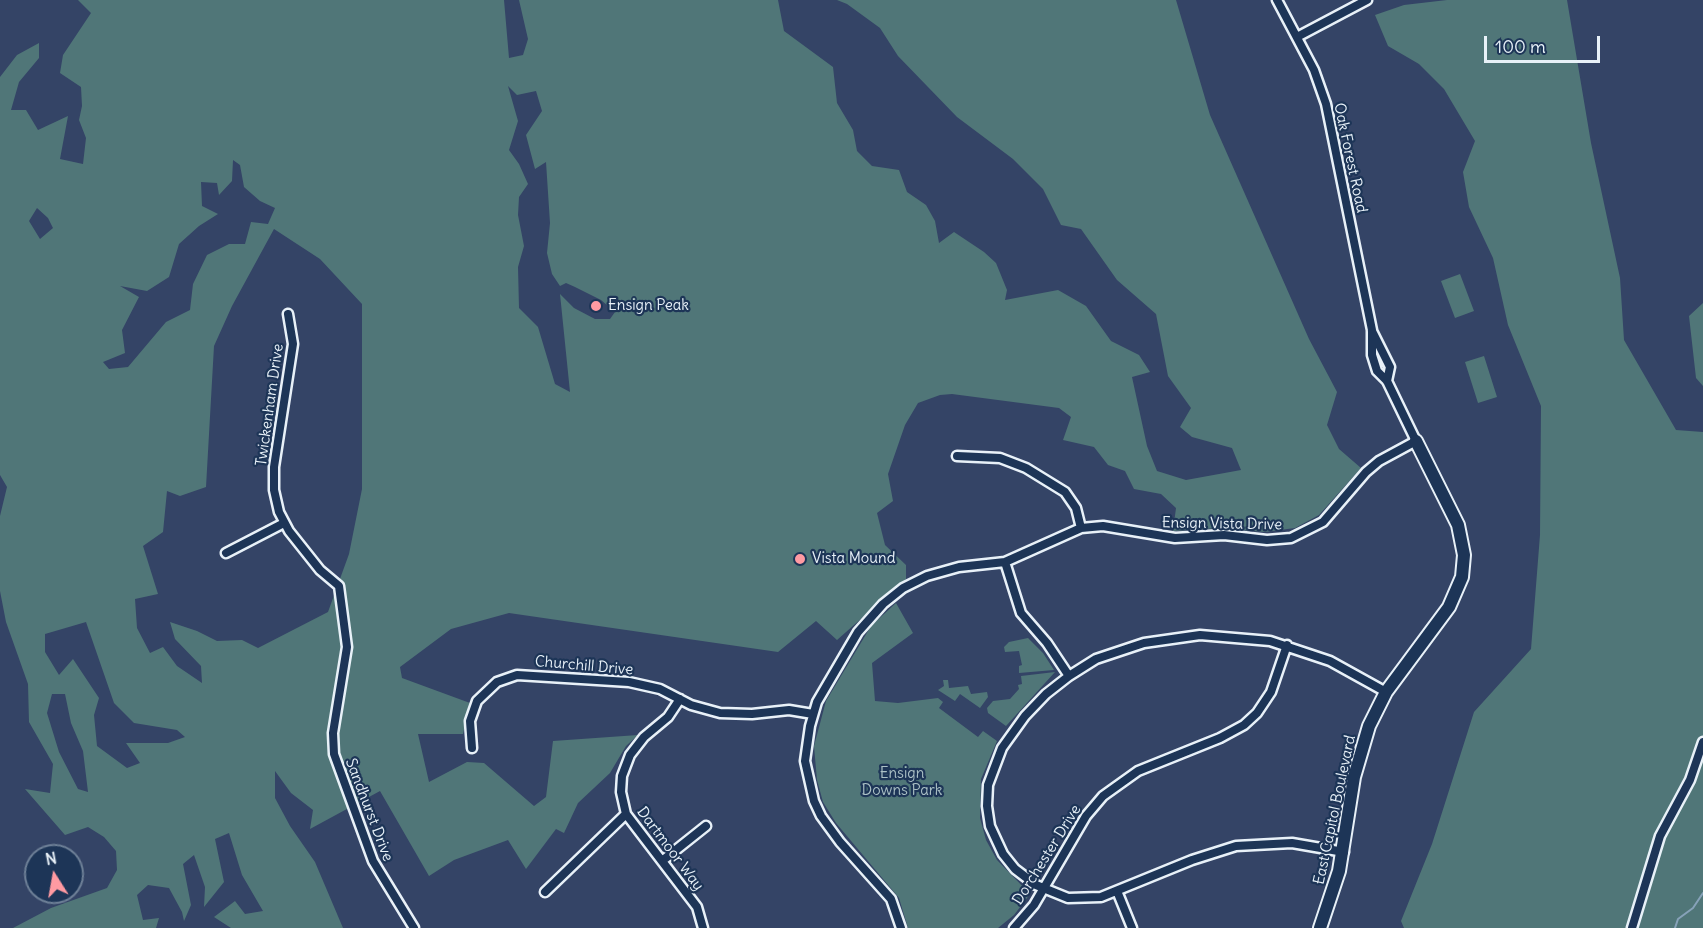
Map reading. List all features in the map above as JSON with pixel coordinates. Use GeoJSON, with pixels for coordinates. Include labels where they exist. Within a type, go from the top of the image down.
{"type":"FeatureCollection","features":[{"type":"Feature","properties":{"kind":"street","name":"Oak Forest Road"},"geometry":{"type":"LineString","coordinates":[[1277,0],[1314,70],[1326,104],[1372,330],[1374,363],[1377,371],[1387,381]]}},
{"type":"Feature","properties":{"kind":"street"},"geometry":{"type":"LineString","coordinates":[[1297,37],[1367,0]]}},
{"type":"Feature","properties":{"kind":"street","name":"Twickenham Drive"},"geometry":{"type":"LineString","coordinates":[[288,314],[293,344],[273,479],[276,499],[284,523],[320,570],[339,586]]}},
{"type":"Feature","properties":{"kind":"street","name":"Oak Forest Road"},"geometry":{"type":"LineString","coordinates":[[1372,330],[1390,367],[1387,381]]}},
{"type":"Feature","properties":{"kind":"street","name":"East Capitol Boulevard"},"geometry":{"type":"LineString","coordinates":[[1320,928],[1344,852],[1358,761],[1369,726],[1386,692],[1449,607],[1459,588],[1463,566],[1463,545],[1458,525],[1387,381]]}},
{"type":"Feature","properties":{"kind":"street","name":"Ensign Vista Drive"},"geometry":{"type":"LineString","coordinates":[[901,928],[891,899],[840,842],[814,801],[805,761],[813,714],[825,687],[858,632],[874,612],[892,596],[915,582],[940,572],[1005,562],[1081,528],[1103,526],[1175,538],[1224,535],[1267,540],[1291,538],[1323,522],[1366,472],[1379,461],[1416,441]]}},
{"type":"Feature","properties":{"kind":"street"},"geometry":{"type":"LineString","coordinates":[[957,456],[1000,458],[1026,468],[1065,492],[1076,508],[1081,528]]}},
{"type":"Feature","properties":{"kind":"street"},"geometry":{"type":"LineString","coordinates":[[226,553],[284,523]]}},
{"type":"Feature","properties":{"kind":"street"},"geometry":{"type":"LineString","coordinates":[[1005,562],[1021,613],[1047,643],[1069,676]]}},
{"type":"Feature","properties":{"kind":"street","name":"Sandhurst Drive"},"geometry":{"type":"LineString","coordinates":[[339,586],[347,647],[333,733],[334,754],[360,833],[373,861],[414,928]]}},
{"type":"Feature","properties":{"kind":"street"},"geometry":{"type":"LineString","coordinates":[[1344,852],[1292,843],[1236,846],[1192,860],[1101,897],[1078,899],[1043,889],[1009,862],[998,845],[988,816],[987,795],[993,766],[1025,716],[1046,694],[1069,676],[1111,653],[1163,639],[1219,635],[1287,645],[1330,661],[1386,692]]}},
{"type":"Feature","properties":{"kind":"street","name":"Dorchester Drive"},"geometry":{"type":"LineString","coordinates":[[1014,928],[1034,905],[1086,816],[1113,788],[1148,766],[1228,735],[1251,719],[1271,692],[1287,645]]}},
{"type":"Feature","properties":{"kind":"street","name":"Churchill Drive"},"geometry":{"type":"LineString","coordinates":[[472,748],[470,721],[473,707],[485,690],[510,677],[611,679],[660,689],[680,699],[720,713],[752,714],[789,710],[813,714]]}},
{"type":"Feature","properties":{"kind":"street","name":"Dartmoor Way"},"geometry":{"type":"LineString","coordinates":[[680,699],[669,717],[639,742],[627,762],[621,784],[626,814],[697,907],[703,928]]}},
{"type":"Feature","properties":{"kind":"street"},"geometry":{"type":"LineString","coordinates":[[1632,928],[1660,836],[1690,780],[1703,742]]}},
{"type":"Feature","properties":{"kind":"street"},"geometry":{"type":"LineString","coordinates":[[545,892],[626,814]]}},
{"type":"Feature","properties":{"kind":"street"},"geometry":{"type":"LineString","coordinates":[[662,861],[706,826]]}},
{"type":"Feature","properties":{"kind":"street"},"geometry":{"type":"LineString","coordinates":[[1117,891],[1132,928]]}},
{"type":"Feature","properties":{"kind":"green space"},"geometry":{"type":"Polygon","coordinates":[[[78,0],[504,0],[509,58],[523,55],[528,39],[519,0],[778,0],[784,31],[833,67],[837,103],[853,130],[857,151],[872,166],[899,170],[907,192],[926,205],[935,221],[939,243],[954,232],[984,252],[996,263],[1007,290],[1005,300],[1058,290],[1086,306],[1111,341],[1139,355],[1150,372],[1132,377],[1147,446],[1157,471],[1186,480],[1241,470],[1232,448],[1192,437],[1180,427],[1191,408],[1168,376],[1156,314],[1117,280],[1081,229],[1061,225],[1043,189],[1013,159],[957,117],[898,56],[880,28],[847,4],[837,0],[1176,0],[1210,115],[1309,339],[1337,392],[1327,425],[1339,449],[1361,468],[1319,515],[1295,528],[1265,532],[1219,528],[1173,531],[1176,508],[1161,494],[1134,489],[1125,471],[1108,465],[1094,447],[1063,440],[1071,417],[1059,408],[952,394],[940,395],[918,403],[905,425],[888,474],[893,501],[877,513],[885,545],[906,565],[906,579],[837,640],[816,621],[778,652],[509,613],[451,629],[400,667],[402,678],[470,703],[463,734],[418,734],[429,782],[467,762],[484,763],[534,806],[546,797],[553,741],[638,735],[626,746],[610,773],[578,803],[564,833],[556,829],[526,869],[508,840],[454,860],[429,876],[380,791],[310,829],[313,810],[291,793],[275,771],[275,798],[290,826],[315,862],[343,928],[231,928],[214,917],[235,901],[245,914],[263,911],[242,875],[229,833],[215,839],[224,882],[204,907],[205,887],[194,855],[183,864],[191,905],[184,921],[182,912],[169,888],[148,885],[137,895],[143,920],[159,918],[156,928],[13,928],[62,904],[84,904],[84,896],[107,888],[117,870],[116,851],[104,837],[88,827],[65,835],[25,789],[50,793],[53,764],[29,722],[28,684],[6,622],[0,591],[0,516],[7,487],[0,475],[0,77],[17,55],[39,43],[39,58],[19,82],[11,110],[26,110],[38,130],[68,116],[60,159],[83,164],[86,138],[79,120],[82,106],[81,87],[60,73],[63,55],[91,13],[78,0]],[[508,86],[518,121],[509,150],[519,164],[528,184],[519,197],[518,215],[524,246],[518,267],[519,308],[538,327],[555,384],[570,392],[560,294],[574,308],[595,319],[610,319],[615,312],[601,300],[575,287],[566,283],[560,286],[552,274],[547,253],[550,223],[546,162],[535,169],[526,135],[542,111],[536,91],[517,95],[508,86]],[[233,160],[232,181],[219,195],[217,183],[201,182],[202,206],[218,214],[199,226],[179,244],[169,277],[147,291],[120,286],[139,297],[122,330],[125,353],[103,362],[109,369],[128,367],[166,322],[190,310],[193,284],[207,255],[229,244],[245,244],[251,222],[268,224],[275,208],[260,201],[244,187],[240,165],[233,160]],[[37,208],[29,221],[40,239],[53,228],[48,218],[37,208]],[[274,229],[232,306],[214,346],[206,487],[180,496],[167,491],[163,532],[143,546],[158,594],[135,599],[137,628],[150,653],[163,647],[177,666],[202,683],[201,666],[175,639],[170,622],[217,641],[242,640],[258,648],[328,612],[349,554],[362,489],[362,304],[320,259],[274,229]],[[86,622],[45,634],[45,652],[59,675],[73,659],[99,698],[94,715],[97,746],[127,768],[140,763],[126,743],[168,743],[185,737],[177,730],[134,723],[114,703],[86,622]],[[52,694],[47,713],[59,752],[78,789],[88,792],[83,751],[71,723],[65,694],[52,694]]]}},
{"type":"Feature","properties":{"kind":"green space"},"geometry":{"type":"Polygon","coordinates":[[[1447,0],[1567,0],[1591,143],[1620,278],[1624,340],[1676,430],[1703,432],[1703,928],[1404,928],[1401,921],[1432,844],[1474,712],[1531,649],[1540,535],[1541,406],[1508,325],[1493,258],[1469,207],[1463,172],[1475,141],[1444,89],[1419,64],[1388,46],[1375,15],[1404,5],[1447,0]]]}},
{"type":"Feature","properties":{"kind":"green space"},"geometry":{"type":"Polygon","coordinates":[[[1460,274],[1474,311],[1455,318],[1441,281],[1460,274]]]}},
{"type":"Feature","properties":{"kind":"green space"},"geometry":{"type":"Polygon","coordinates":[[[1703,303],[1703,386],[1696,378],[1689,316],[1703,303]]]}},
{"type":"Feature","properties":{"kind":"green space"},"geometry":{"type":"Polygon","coordinates":[[[1484,356],[1497,397],[1478,403],[1465,362],[1484,356]]]}},
{"type":"Feature","properties":{"kind":"green space","name":"Ensign Downs Park"},"geometry":{"type":"Polygon","coordinates":[[[896,603],[913,633],[872,663],[875,701],[898,703],[938,698],[943,702],[939,708],[978,737],[983,731],[997,741],[981,779],[980,818],[986,840],[997,860],[1030,894],[1014,915],[998,928],[908,928],[899,898],[836,823],[823,802],[817,780],[814,746],[826,701],[871,626],[896,603]]]}},
{"type":"Feature","properties":{"kind":"green space"},"geometry":{"type":"Polygon","coordinates":[[[1028,638],[1043,653],[1054,670],[1019,673],[1019,666],[1022,665],[1019,651],[1005,652],[1004,647],[1009,642],[1028,638]]]}},
{"type":"Feature","properties":{"kind":"green space"},"geometry":{"type":"Polygon","coordinates":[[[1055,672],[1006,726],[988,713],[987,708],[993,701],[1010,699],[1019,689],[1018,685],[1022,684],[1021,676],[1055,672]]]}},
{"type":"Feature","properties":{"kind":"green space"},"geometry":{"type":"Polygon","coordinates":[[[943,680],[948,680],[949,688],[968,686],[971,694],[987,692],[988,697],[980,708],[960,694],[955,701],[938,690],[944,686],[943,680]]]}},
{"type":"Feature","properties":{"kind":"waterway"},"geometry":{"type":"LineString","coordinates":[[1675,928],[1678,919],[1693,908],[1703,893]]}},
{"type":"Feature","properties":{"kind":"place","name":"Ensign Peak"},"geometry":{"type":"Point","coordinates":[596,306]}},
{"type":"Feature","properties":{"kind":"place","name":"Vista Mound"},"geometry":{"type":"Point","coordinates":[800,559]}}]}
